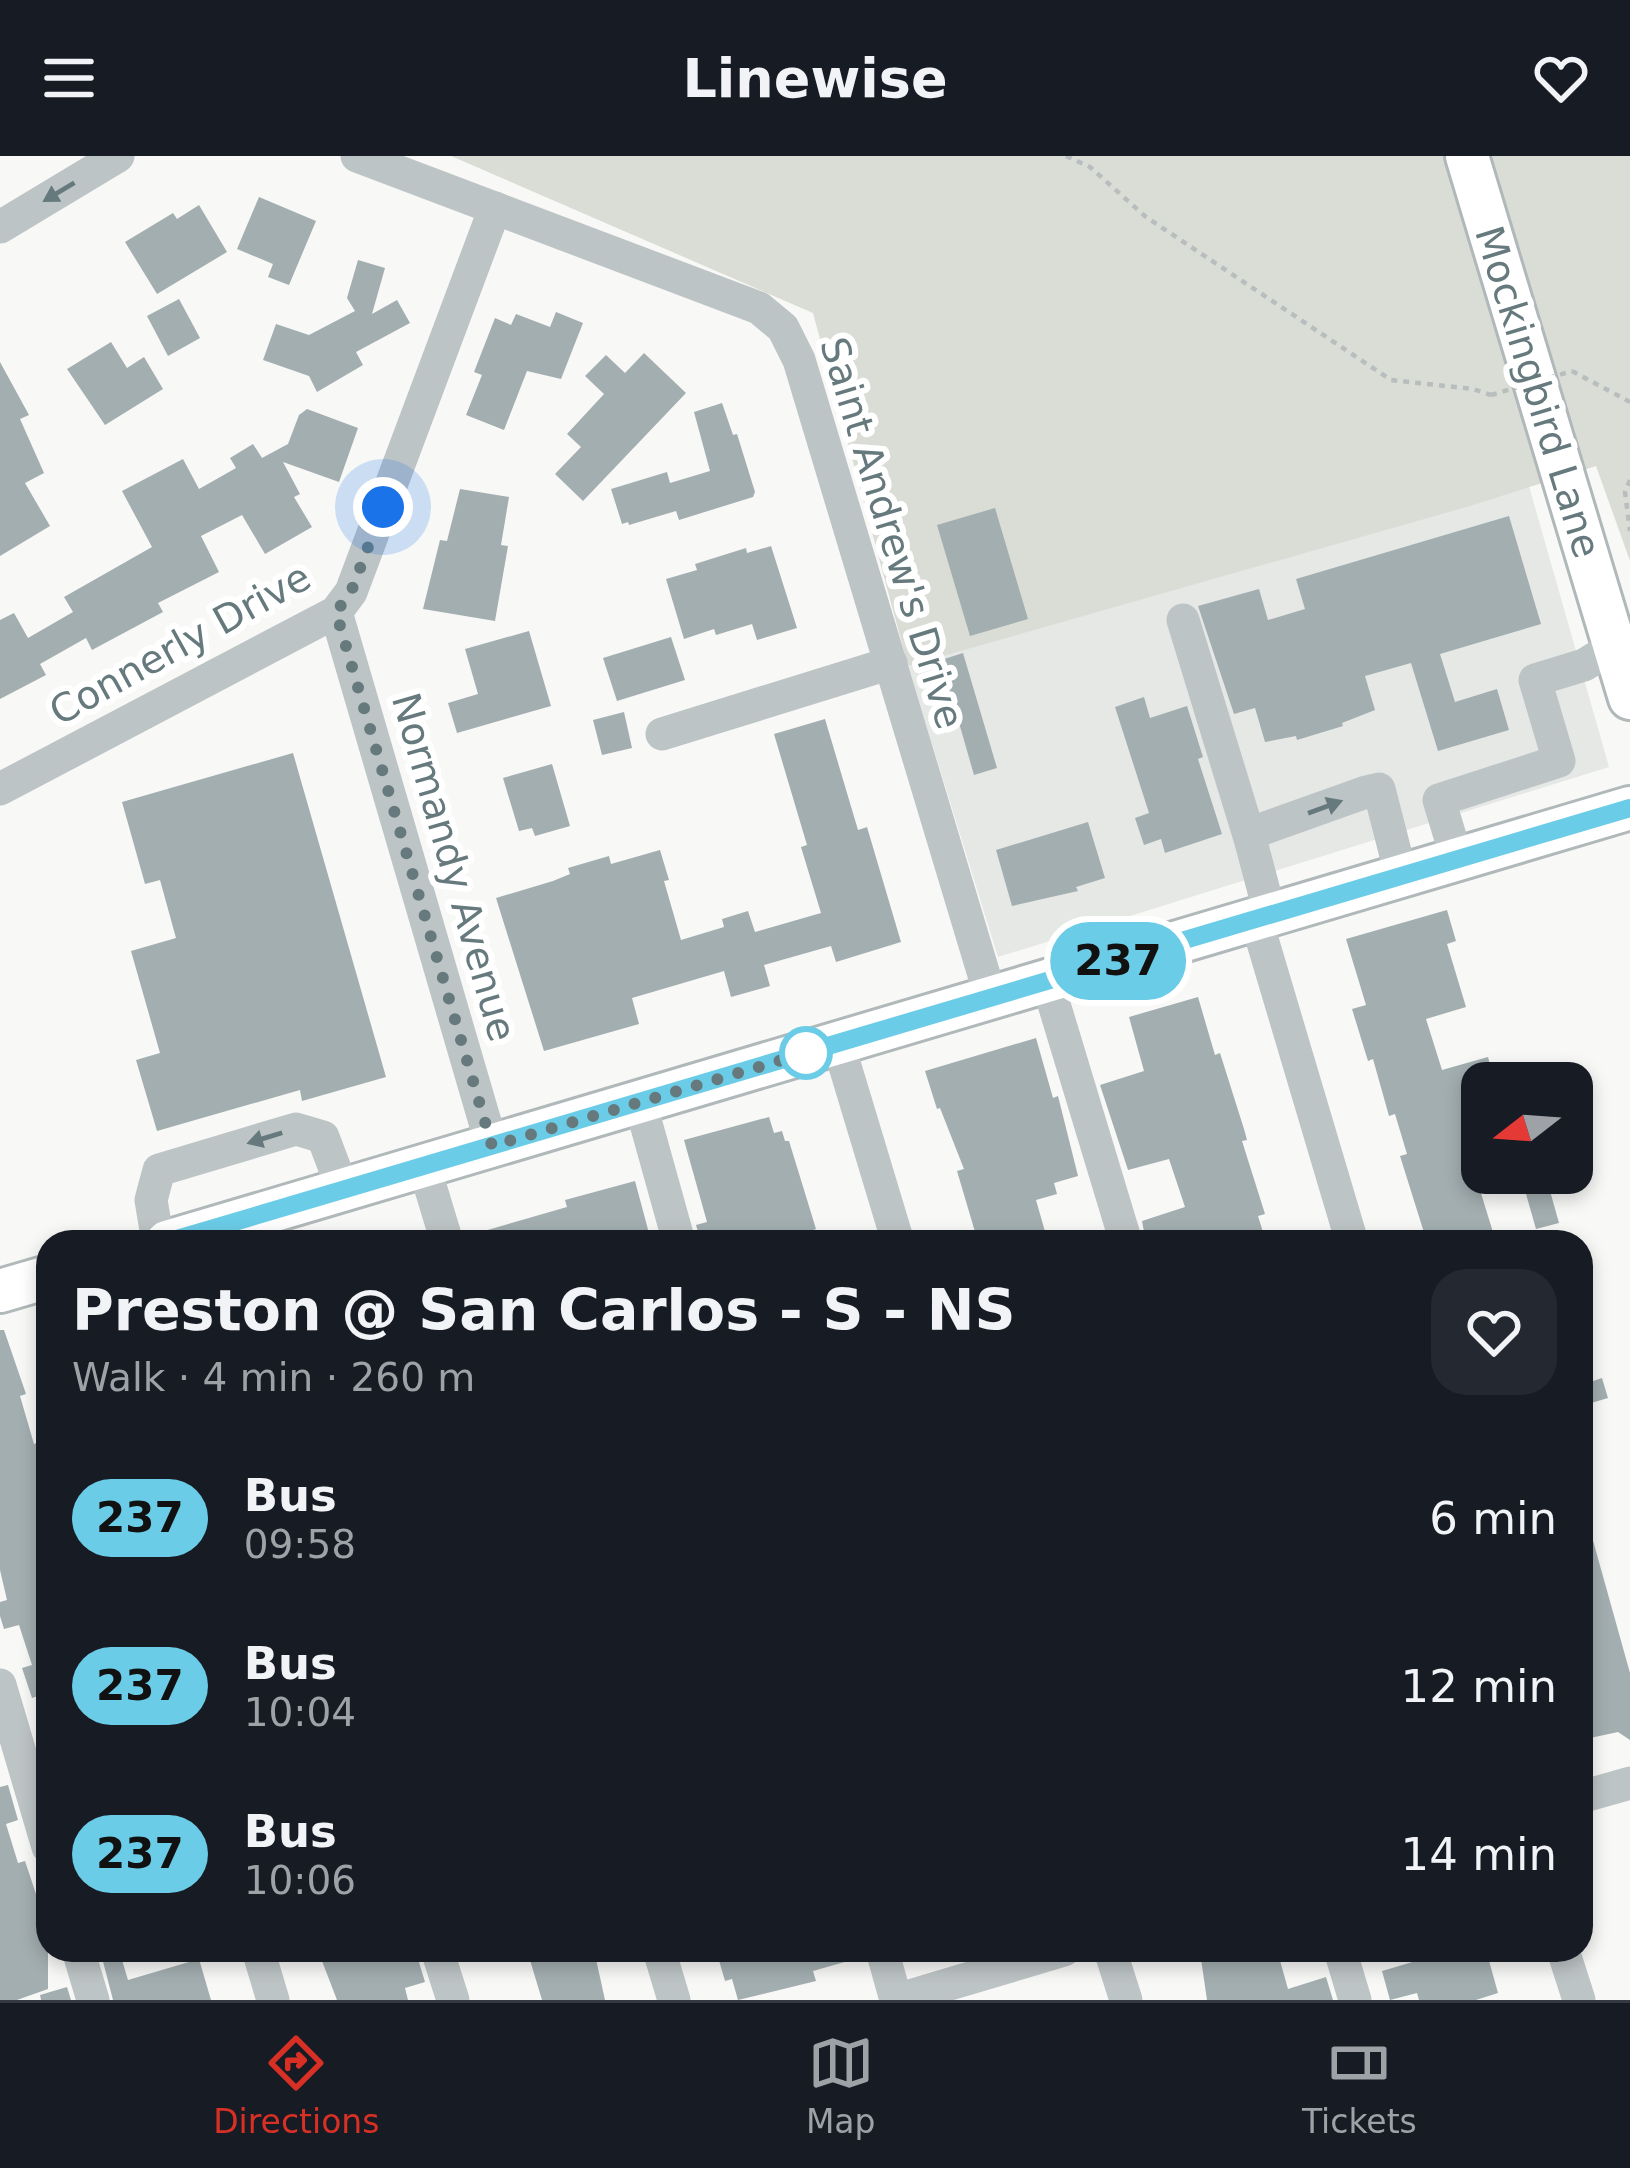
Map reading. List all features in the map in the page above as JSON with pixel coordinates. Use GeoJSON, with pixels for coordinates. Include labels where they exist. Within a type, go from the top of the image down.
{"type":"FeatureCollection","features":[{"type":"Feature","properties":{"kind":"main road","name":"Mockingbird Lane"},"geometry":{"type":"LineString","coordinates":[[1467,156],[1630,698]]}},
{"type":"Feature","properties":{"kind":"main road"},"geometry":{"type":"LineString","coordinates":[[208,1230],[1630,808]]}},
{"type":"Feature","properties":{"kind":"main road"},"geometry":{"type":"LineString","coordinates":[[0,1292],[36,1281]]}},
{"type":"Feature","properties":{"kind":"street"},"geometry":{"type":"LineString","coordinates":[[0,227],[118,156]]}},
{"type":"Feature","properties":{"kind":"street","name":"Saint Andrew's Drive"},"geometry":{"type":"LineString","coordinates":[[356,156],[759,308],[783,328],[799,360],[991,998]]}},
{"type":"Feature","properties":{"kind":"street","name":"Connerly Drive"},"geometry":{"type":"LineString","coordinates":[[0,789],[336,612],[351,592],[495,208]]}},
{"type":"Feature","properties":{"kind":"street","name":"Normandy Avenue"},"geometry":{"type":"LineString","coordinates":[[336,612],[492,1146]]}},
{"type":"Feature","properties":{"kind":"street"},"geometry":{"type":"LineString","coordinates":[[1183,620],[1251,842],[1263,917],[1349,1230]]}},
{"type":"Feature","properties":{"kind":"street"},"geometry":{"type":"LineString","coordinates":[[1457,859],[1439,800],[1558,761],[1535,680],[1584,665],[1615,646]]}},
{"type":"Feature","properties":{"kind":"street"},"geometry":{"type":"LineString","coordinates":[[662,734],[891,663]]}},
{"type":"Feature","properties":{"kind":"street"},"geometry":{"type":"LineString","coordinates":[[1251,842],[1257,831],[1378,789],[1401,875]]}},
{"type":"Feature","properties":{"kind":"street"},"geometry":{"type":"LineString","coordinates":[[1047,982],[1122,1230]]}},
{"type":"Feature","properties":{"kind":"street"},"geometry":{"type":"LineString","coordinates":[[838,1043],[894,1230]]}},
{"type":"Feature","properties":{"kind":"street"},"geometry":{"type":"LineString","coordinates":[[640,1102],[677,1230]]}},
{"type":"Feature","properties":{"kind":"street"},"geometry":{"type":"LineString","coordinates":[[156,1230],[152,1200],[159,1170],[296,1129],[323,1137],[344,1190]]}},
{"type":"Feature","properties":{"kind":"street"},"geometry":{"type":"LineString","coordinates":[[424,1166],[443,1230]]}},
{"type":"Feature","properties":{"kind":"street"},"geometry":{"type":"LineString","coordinates":[[0,1684],[36,1806]]}},
{"type":"Feature","properties":{"kind":"street"},"geometry":{"type":"LineString","coordinates":[[1593,1794],[1630,1783]]}},
{"type":"Feature","properties":{"kind":"street"},"geometry":{"type":"LineString","coordinates":[[82,1962],[93,2000]]}},
{"type":"Feature","properties":{"kind":"street"},"geometry":{"type":"LineString","coordinates":[[262,1962],[273,2000]]}},
{"type":"Feature","properties":{"kind":"street"},"geometry":{"type":"LineString","coordinates":[[441,1962],[453,2000]]}},
{"type":"Feature","properties":{"kind":"street"},"geometry":{"type":"LineString","coordinates":[[662,1962],[674,2000]]}},
{"type":"Feature","properties":{"kind":"street"},"geometry":{"type":"LineString","coordinates":[[885,1962],[896,2000],[1024,1962]]}},
{"type":"Feature","properties":{"kind":"street"},"geometry":{"type":"LineString","coordinates":[[1114,1962],[1126,2000]]}},
{"type":"Feature","properties":{"kind":"street"},"geometry":{"type":"LineString","coordinates":[[1344,1962],[1355,2000]]}},
{"type":"Feature","properties":{"kind":"street"},"geometry":{"type":"LineString","coordinates":[[1567,1962],[1579,2000]]}},
{"type":"Feature","properties":{"kind":"path"},"geometry":{"type":"LineString","coordinates":[[1066,156],[1090,167],[1147,217],[1391,380],[1491,395],[1572,370],[1630,402]]}},
{"type":"Feature","properties":{"kind":"path"},"geometry":{"type":"LineString","coordinates":[[1630,480],[1624,491],[1630,531]]}},
{"type":"Feature","properties":{"kind":"shaded area"},"geometry":{"type":"Polygon","coordinates":[[[451,156],[1630,156],[1630,561],[1596,466],[908,666],[813,313],[451,156]]]}},
{"type":"Feature","properties":{"kind":"shaded area"},"geometry":{"type":"Polygon","coordinates":[[[1529,486],[1609,767],[998,957],[908,666],[1529,486]]]}},
{"type":"Feature","properties":{"kind":"building"},"geometry":{"type":"Polygon","coordinates":[[[259,197],[316,221],[289,285],[268,277],[273,264],[237,249],[259,197]]]}},
{"type":"Feature","properties":{"kind":"building"},"geometry":{"type":"Polygon","coordinates":[[[199,205],[227,252],[157,294],[125,242],[173,213],[177,219],[199,205]]]}},
{"type":"Feature","properties":{"kind":"building"},"geometry":{"type":"Polygon","coordinates":[[[358,260],[385,268],[372,314],[397,300],[410,323],[356,352],[363,365],[317,392],[309,376],[263,360],[276,324],[309,335],[355,311],[347,298],[358,260]]]}},
{"type":"Feature","properties":{"kind":"building"},"geometry":{"type":"Polygon","coordinates":[[[179,299],[200,338],[168,356],[147,316],[179,299]]]}},
{"type":"Feature","properties":{"kind":"building"},"geometry":{"type":"Polygon","coordinates":[[[556,312],[583,323],[561,379],[527,371],[504,430],[466,415],[482,375],[474,372],[495,318],[511,325],[516,314],[550,327],[556,312]]]}},
{"type":"Feature","properties":{"kind":"building"},"geometry":{"type":"Polygon","coordinates":[[[111,342],[127,368],[144,357],[163,389],[105,425],[67,369],[111,342]]]}},
{"type":"Feature","properties":{"kind":"building"},"geometry":{"type":"Polygon","coordinates":[[[644,353],[686,393],[583,501],[555,474],[581,447],[567,434],[604,394],[585,376],[606,355],[625,373],[644,353]]]}},
{"type":"Feature","properties":{"kind":"building"},"geometry":{"type":"Polygon","coordinates":[[[0,362],[29,415],[20,419],[44,473],[25,483],[50,526],[0,556],[0,362]]]}},
{"type":"Feature","properties":{"kind":"building"},"geometry":{"type":"Polygon","coordinates":[[[722,403],[733,435],[737,434],[753,497],[679,520],[676,511],[622,524],[611,489],[667,472],[670,483],[710,471],[694,412],[722,403]]]}},
{"type":"Feature","properties":{"kind":"building"},"geometry":{"type":"Polygon","coordinates":[[[307,409],[358,428],[339,482],[283,462],[300,494],[294,497],[312,527],[265,554],[242,515],[201,536],[219,572],[158,603],[163,612],[92,650],[86,638],[40,664],[46,675],[0,699],[0,620],[14,613],[28,638],[73,612],[64,597],[152,547],[122,491],[183,459],[199,489],[236,468],[230,458],[253,444],[262,458],[288,444],[299,415],[307,409]]]}},
{"type":"Feature","properties":{"kind":"building"},"geometry":{"type":"Polygon","coordinates":[[[460,489],[509,497],[501,545],[508,546],[495,621],[423,609],[440,540],[447,541],[460,489]]]}},
{"type":"Feature","properties":{"kind":"building"},"geometry":{"type":"Polygon","coordinates":[[[995,508],[1028,619],[970,636],[937,525],[995,508]]]}},
{"type":"Feature","properties":{"kind":"building"},"geometry":{"type":"Polygon","coordinates":[[[1509,516],[1541,624],[1440,654],[1455,702],[1497,689],[1509,730],[1438,751],[1411,663],[1365,676],[1375,710],[1297,740],[1296,736],[1265,742],[1255,708],[1234,714],[1198,606],[1259,589],[1268,620],[1305,609],[1296,579],[1509,516]]]}},
{"type":"Feature","properties":{"kind":"building"},"geometry":{"type":"Polygon","coordinates":[[[771,546],[797,628],[757,640],[752,624],[684,639],[666,579],[697,570],[695,564],[746,548],[747,553],[771,546]]]}},
{"type":"Feature","properties":{"kind":"building"},"geometry":{"type":"Polygon","coordinates":[[[529,631],[551,706],[457,733],[448,703],[478,694],[465,649],[529,631]]]}},
{"type":"Feature","properties":{"kind":"building"},"geometry":{"type":"Polygon","coordinates":[[[671,637],[685,680],[617,701],[603,658],[671,637]]]}},
{"type":"Feature","properties":{"kind":"building"},"geometry":{"type":"Polygon","coordinates":[[[963,653],[997,768],[974,775],[941,660],[963,653]]]}},
{"type":"Feature","properties":{"kind":"building"},"geometry":{"type":"Polygon","coordinates":[[[1144,697],[1150,718],[1187,706],[1222,834],[1165,853],[1161,839],[1144,845],[1135,818],[1149,813],[1115,707],[1144,697]]]}},
{"type":"Feature","properties":{"kind":"building"},"geometry":{"type":"Polygon","coordinates":[[[624,712],[632,748],[602,755],[593,720],[624,712]]]}},
{"type":"Feature","properties":{"kind":"building"},"geometry":{"type":"Polygon","coordinates":[[[825,719],[858,830],[867,827],[901,942],[836,962],[831,946],[764,965],[770,986],[731,997],[724,971],[632,998],[639,1024],[544,1051],[496,898],[553,881],[570,874],[568,868],[609,856],[611,864],[660,850],[681,940],[724,927],[722,919],[748,911],[755,932],[821,913],[801,847],[807,845],[774,734],[825,719]]]}},
{"type":"Feature","properties":{"kind":"building"},"geometry":{"type":"Polygon","coordinates":[[[293,753],[386,1077],[302,1101],[300,1090],[157,1131],[136,1060],[160,1053],[131,951],[176,938],[160,880],[145,884],[122,802],[293,753]]]}},
{"type":"Feature","properties":{"kind":"building"},"geometry":{"type":"Polygon","coordinates":[[[552,764],[570,826],[535,836],[532,828],[519,831],[503,778],[552,764]]]}},
{"type":"Feature","properties":{"kind":"building"},"geometry":{"type":"Polygon","coordinates":[[[1088,822],[1105,878],[1076,887],[1078,891],[1012,906],[996,850],[1088,822]]]}},
{"type":"Feature","properties":{"kind":"building"},"geometry":{"type":"Polygon","coordinates":[[[1447,910],[1456,941],[1447,944],[1466,1007],[1426,1019],[1442,1070],[1461,1065],[1461,1194],[1481,1194],[1492,1230],[1423,1230],[1400,1156],[1407,1154],[1395,1114],[1389,1116],[1352,1009],[1366,1005],[1346,939],[1447,910]]]}},
{"type":"Feature","properties":{"kind":"building"},"geometry":{"type":"Polygon","coordinates":[[[1198,997],[1244,1129],[1247,1140],[1242,1141],[1265,1214],[1258,1216],[1262,1230],[1144,1230],[1142,1221],[1185,1207],[1169,1159],[1128,1170],[1100,1085],[1144,1071],[1129,1017],[1198,997]]]}},
{"type":"Feature","properties":{"kind":"building"},"geometry":{"type":"Polygon","coordinates":[[[1036,1038],[1053,1098],[1058,1096],[1078,1176],[1054,1183],[1057,1194],[1036,1200],[1045,1230],[974,1230],[957,1171],[964,1169],[925,1071],[1036,1038]]]}},
{"type":"Feature","properties":{"kind":"building"},"geometry":{"type":"Polygon","coordinates":[[[769,1117],[774,1133],[782,1131],[789,1141],[816,1229],[697,1230],[696,1225],[707,1222],[684,1140],[769,1117]]]}},
{"type":"Feature","properties":{"kind":"building"},"geometry":{"type":"Polygon","coordinates":[[[635,1181],[648,1230],[488,1230],[567,1207],[565,1200],[635,1181]]]}},
{"type":"Feature","properties":{"kind":"building"},"geometry":{"type":"Polygon","coordinates":[[[1526,1194],[1551,1194],[1559,1223],[1536,1229],[1526,1194]]]}},
{"type":"Feature","properties":{"kind":"building"},"geometry":{"type":"Polygon","coordinates":[[[0,1330],[4,1330],[26,1394],[20,1396],[36,1443],[36,1697],[32,1698],[22,1668],[32,1665],[19,1625],[4,1629],[0,1616],[0,1602],[7,1600],[0,1570],[0,1330]]]}},
{"type":"Feature","properties":{"kind":"building"},"geometry":{"type":"Polygon","coordinates":[[[1602,1378],[1608,1398],[1593,1402],[1593,1381],[1602,1378]]]}},
{"type":"Feature","properties":{"kind":"building"},"geometry":{"type":"Polygon","coordinates":[[[1593,1540],[1630,1673],[1630,1740],[1618,1732],[1593,1737],[1593,1540]]]}},
{"type":"Feature","properties":{"kind":"building"},"geometry":{"type":"Polygon","coordinates":[[[8,1785],[18,1820],[6,1824],[18,1863],[25,1861],[36,1894],[36,1962],[48,1962],[48,1989],[17,2000],[0,2000],[0,1787],[8,1785]]]}},
{"type":"Feature","properties":{"kind":"building"},"geometry":{"type":"Polygon","coordinates":[[[103,1962],[123,1962],[128,1980],[200,1962],[211,2000],[113,2000],[103,1962]]]}},
{"type":"Feature","properties":{"kind":"building"},"geometry":{"type":"Polygon","coordinates":[[[322,1962],[419,1962],[425,1982],[405,1988],[408,2000],[337,2000],[322,1962]]]}},
{"type":"Feature","properties":{"kind":"building"},"geometry":{"type":"Polygon","coordinates":[[[531,1962],[597,1962],[605,2000],[542,2000],[531,1962]]]}},
{"type":"Feature","properties":{"kind":"building"},"geometry":{"type":"Polygon","coordinates":[[[719,1962],[844,1962],[813,1971],[816,1981],[738,2000],[732,1979],[725,1981],[719,1962]]]}},
{"type":"Feature","properties":{"kind":"building"},"geometry":{"type":"Polygon","coordinates":[[[1201,1962],[1280,1962],[1288,1989],[1326,1977],[1333,2000],[1207,2000],[1201,1962]]]}},
{"type":"Feature","properties":{"kind":"building"},"geometry":{"type":"Polygon","coordinates":[[[1412,1962],[1489,1962],[1498,1993],[1476,2000],[1419,2000],[1417,1993],[1390,2000],[1382,1971],[1412,1962]]]}},
{"type":"Feature","properties":{"kind":"building"},"geometry":{"type":"Polygon","coordinates":[[[67,1987],[71,2000],[41,2000],[40,1995],[67,1987]]]}},
{"type":"Feature","properties":{"kind":"bus line","name":"237"},"geometry":{"type":"LineString","coordinates":[[207,1230],[1630,808]]}},
{"type":"Feature","properties":{"kind":"route"},"geometry":{"type":"LineString","coordinates":[[383,507],[351,592],[336,612],[492,1146],[806,1053]]}}]}
